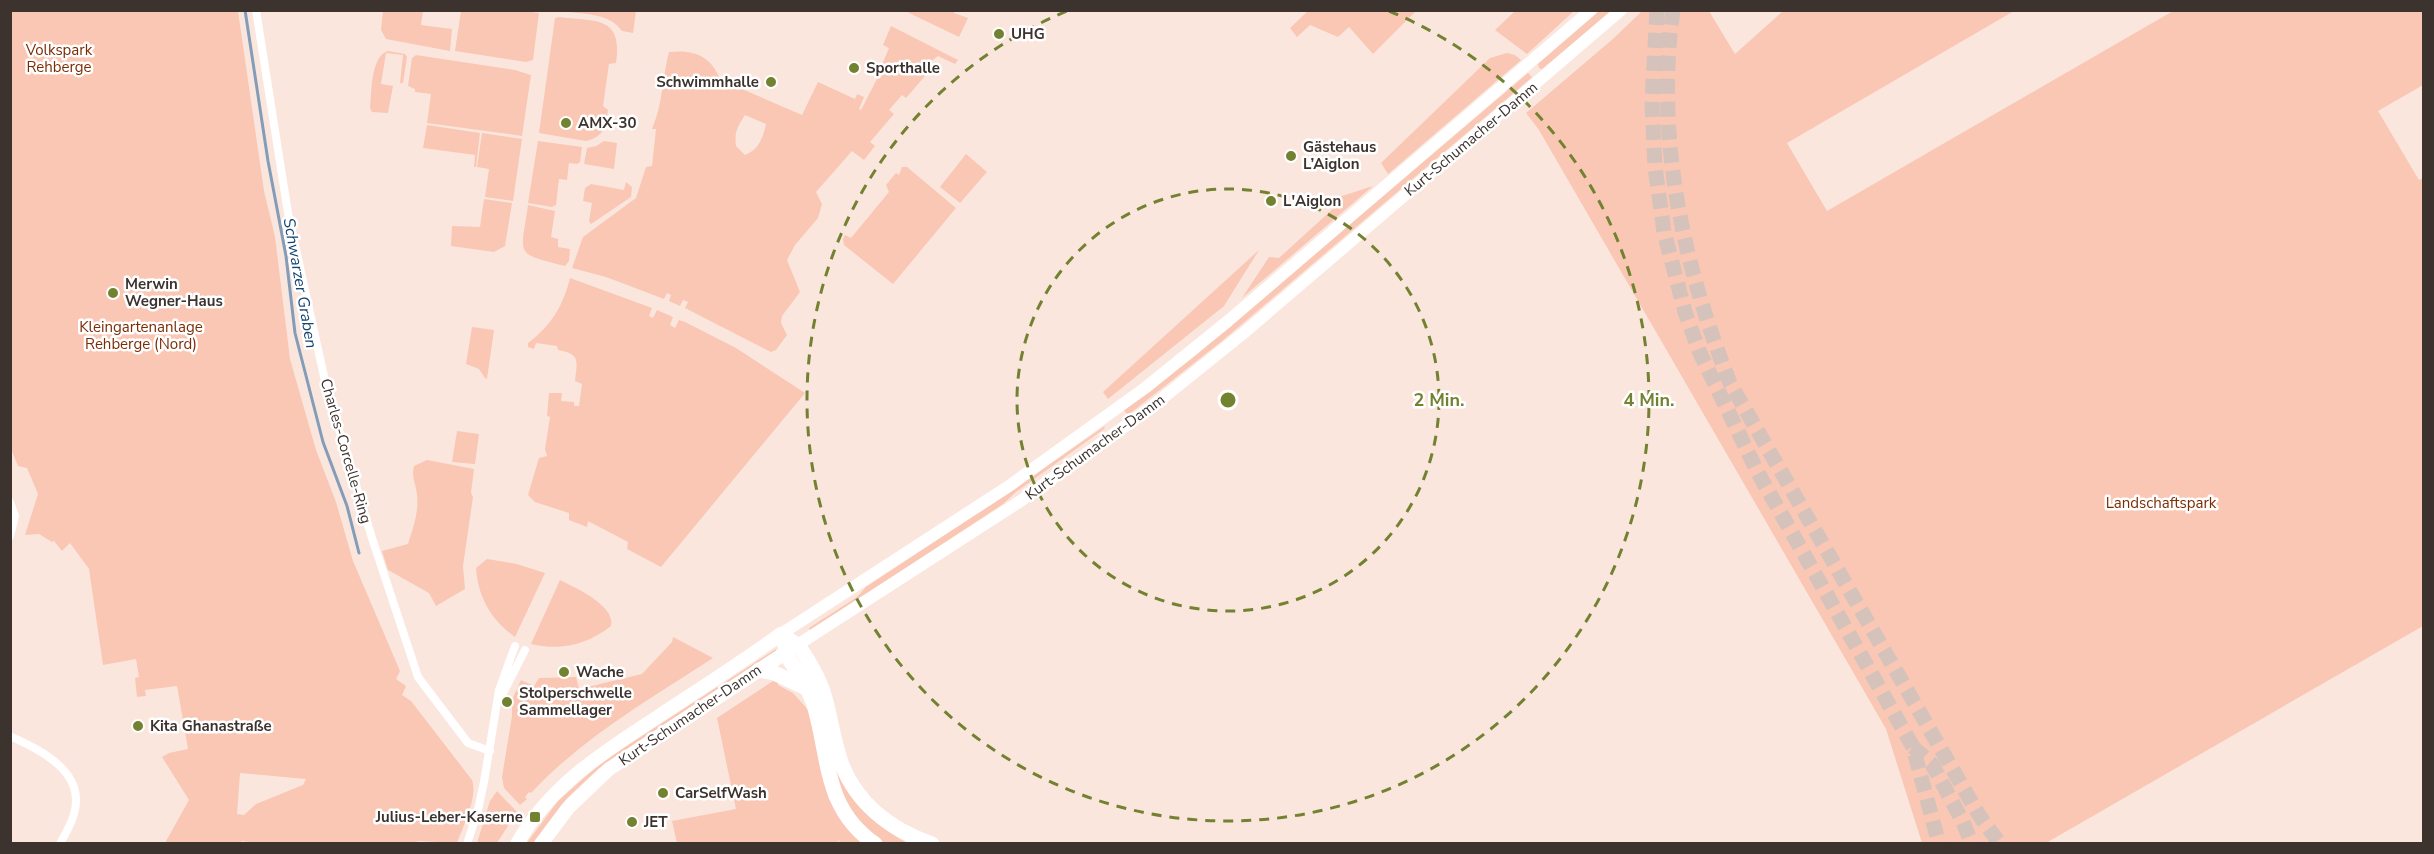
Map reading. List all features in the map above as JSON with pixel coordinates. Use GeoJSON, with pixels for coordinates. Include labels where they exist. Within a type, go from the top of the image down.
{"type":"FeatureCollection","features":[{"type":"Feature","properties":{"kind":"highway"},"geometry":{"type":"LineString","coordinates":[[798,645],[824,695],[843,766],[859,795],[881,818],[893,826],[932,843]]}},
{"type":"Feature","properties":{"kind":"highway"},"geometry":{"type":"LineString","coordinates":[[785,653],[814,705],[835,796],[851,823],[875,843]]}},
{"type":"Feature","properties":{"kind":"highway"},"geometry":{"type":"LineString","coordinates":[[759,670],[775,673],[806,688]]}},
{"type":"Feature","properties":{"kind":"main road","name":"Kurt-Schumacher-Damm"},"geometry":{"type":"LineString","coordinates":[[517,843],[545,803],[584,766],[781,634],[1009,486],[1111,414],[1228,321],[1591,10]]}},
{"type":"Feature","properties":{"kind":"main road","name":"Kurt-Schumacher-Damm"},"geometry":{"type":"LineString","coordinates":[[542,843],[568,808],[609,770],[1022,500],[1122,429],[1246,331],[1621,10]]}},
{"type":"Feature","properties":{"kind":"main road"},"geometry":{"type":"LineString","coordinates":[[1111,414],[1122,429]]}},
{"type":"Feature","properties":{"kind":"main road"},"geometry":{"type":"LineString","coordinates":[[781,634],[798,645]]}},
{"type":"Feature","properties":{"kind":"main road"},"geometry":{"type":"LineString","coordinates":[[781,634],[785,653]]}},
{"type":"Feature","properties":{"kind":"street","name":"Charles-Corcelle-Ring"},"geometry":{"type":"LineString","coordinates":[[256,10],[288,213],[327,390],[372,538],[418,677],[468,743],[489,751]]}},
{"type":"Feature","properties":{"kind":"street"},"geometry":{"type":"LineString","coordinates":[[10,502],[15,516],[10,536]]}},
{"type":"Feature","properties":{"kind":"street"},"geometry":{"type":"LineString","coordinates":[[467,843],[478,810],[499,690],[515,646]]}},
{"type":"Feature","properties":{"kind":"street"},"geometry":{"type":"LineString","coordinates":[[498,704],[525,650]]}},
{"type":"Feature","properties":{"kind":"street"},"geometry":{"type":"LineString","coordinates":[[10,736],[53,760],[65,770],[70,778],[76,804],[71,823],[60,843]]}},
{"type":"Feature","properties":{"kind":"green space"},"geometry":{"type":"Polygon","coordinates":[[[1309,10],[1416,11],[1373,54],[1349,27],[1338,37],[1310,25],[1297,37],[1290,28],[1309,10]]]}},
{"type":"Feature","properties":{"kind":"green space","name":"Kleingartenanlage Rehberge (Nord)"},"geometry":{"type":"Polygon","coordinates":[[[10,11],[238,11],[264,191],[275,237],[290,359],[316,450],[336,502],[353,561],[400,671],[396,679],[406,686],[402,695],[411,701],[472,780],[473,795],[457,843],[419,841],[410,844],[259,844],[242,841],[240,844],[165,843],[189,800],[162,757],[188,749],[177,686],[145,690],[146,696],[137,697],[135,678],[139,677],[136,659],[103,665],[89,569],[70,543],[62,551],[54,541],[39,534],[25,535],[38,494],[27,468],[18,466],[11,449],[10,11]],[[240,773],[237,814],[244,815],[256,804],[303,785],[306,779],[240,773]]]}},
{"type":"Feature","properties":{"kind":"green space"},"geometry":{"type":"Polygon","coordinates":[[[383,11],[423,11],[421,25],[452,29],[450,51],[386,39],[381,30],[383,11]]]}},
{"type":"Feature","properties":{"kind":"green space"},"geometry":{"type":"Polygon","coordinates":[[[461,11],[539,13],[533,60],[526,62],[455,51],[461,11]]]}},
{"type":"Feature","properties":{"kind":"green space"},"geometry":{"type":"Polygon","coordinates":[[[559,11],[636,11],[633,33],[622,31],[610,20],[602,17],[559,11]]]}},
{"type":"Feature","properties":{"kind":"green space"},"geometry":{"type":"Polygon","coordinates":[[[905,11],[954,11],[968,18],[959,37],[905,11]]]}},
{"type":"Feature","properties":{"kind":"green space"},"geometry":{"type":"Polygon","coordinates":[[[1515,11],[1574,11],[1527,54],[1495,30],[1515,11]]]}},
{"type":"Feature","properties":{"kind":"green space"},"geometry":{"type":"Polygon","coordinates":[[[1599,11],[1611,11],[1542,69],[1539,68],[1538,64],[1599,11]]]}},
{"type":"Feature","properties":{"kind":"green space","name":"Landschaftspark"},"geometry":{"type":"Polygon","coordinates":[[[1642,11],[1709,11],[1735,54],[1783,11],[2014,11],[1787,143],[1827,211],[2173,11],[2423,11],[2423,85],[2378,111],[2419,180],[2423,178],[2423,626],[2046,843],[1922,843],[1886,729],[1539,130],[1526,113],[1642,11]]]}},
{"type":"Feature","properties":{"kind":"green space"},"geometry":{"type":"Polygon","coordinates":[[[555,18],[604,24],[615,36],[616,63],[609,64],[603,106],[608,110],[606,121],[597,137],[586,141],[539,133],[555,18]]]}},
{"type":"Feature","properties":{"kind":"green space"},"geometry":{"type":"Polygon","coordinates":[[[891,26],[958,60],[955,64],[938,56],[918,71],[925,76],[906,98],[902,95],[889,110],[894,114],[870,142],[875,146],[864,160],[852,151],[816,192],[822,204],[818,218],[795,245],[787,260],[800,292],[782,316],[781,323],[787,335],[776,350],[771,352],[685,308],[688,302],[683,300],[680,306],[669,301],[671,295],[667,293],[664,299],[606,277],[572,268],[583,237],[636,198],[646,167],[652,166],[656,129],[652,129],[669,52],[688,52],[703,57],[714,68],[722,85],[726,82],[802,115],[818,82],[855,99],[857,94],[864,97],[859,109],[861,110],[880,73],[889,48],[883,45],[891,26]],[[745,115],[737,129],[736,146],[745,155],[757,146],[766,124],[745,115]]]}},
{"type":"Feature","properties":{"kind":"green space"},"geometry":{"type":"Polygon","coordinates":[[[388,51],[405,54],[407,57],[403,83],[400,83],[403,55],[386,53],[381,84],[393,86],[388,113],[372,112],[370,108],[375,67],[382,55],[388,51]]]}},
{"type":"Feature","properties":{"kind":"green space"},"geometry":{"type":"Polygon","coordinates":[[[1507,53],[1521,60],[1388,174],[1381,163],[1490,58],[1507,53]]]}},
{"type":"Feature","properties":{"kind":"green space"},"geometry":{"type":"Polygon","coordinates":[[[416,55],[515,70],[531,75],[522,136],[427,123],[431,94],[415,92],[415,89],[408,86],[412,58],[416,55]]]}},
{"type":"Feature","properties":{"kind":"green space"},"geometry":{"type":"Polygon","coordinates":[[[1528,73],[1532,77],[1530,79],[1222,341],[1128,415],[1124,410],[1195,356],[1528,73]]]}},
{"type":"Feature","properties":{"kind":"green space"},"geometry":{"type":"Polygon","coordinates":[[[427,125],[480,133],[476,167],[474,167],[475,155],[423,148],[427,125]]]}},
{"type":"Feature","properties":{"kind":"green space"},"geometry":{"type":"Polygon","coordinates":[[[482,133],[522,139],[513,201],[485,197],[489,169],[477,167],[482,133]]]}},
{"type":"Feature","properties":{"kind":"green space"},"geometry":{"type":"Polygon","coordinates":[[[538,141],[582,147],[580,162],[569,163],[567,180],[559,179],[556,205],[552,207],[528,203],[538,141]]]}},
{"type":"Feature","properties":{"kind":"green space"},"geometry":{"type":"Polygon","coordinates":[[[604,141],[617,143],[614,169],[584,164],[587,148],[604,141]]]}},
{"type":"Feature","properties":{"kind":"green space"},"geometry":{"type":"Polygon","coordinates":[[[966,154],[987,172],[960,203],[940,187],[966,154]]]}},
{"type":"Feature","properties":{"kind":"green space"},"geometry":{"type":"Polygon","coordinates":[[[902,167],[907,167],[956,208],[893,284],[844,245],[843,239],[845,235],[851,238],[889,192],[886,185],[896,173],[899,175],[902,167]]]}},
{"type":"Feature","properties":{"kind":"green space"},"geometry":{"type":"Polygon","coordinates":[[[626,182],[632,187],[631,197],[591,224],[589,221],[592,203],[583,201],[585,188],[591,184],[624,190],[626,182]]]}},
{"type":"Feature","properties":{"kind":"green space"},"geometry":{"type":"Polygon","coordinates":[[[1373,186],[1242,298],[1269,257],[1279,258],[1336,206],[1336,198],[1373,186]]]}},
{"type":"Feature","properties":{"kind":"green space"},"geometry":{"type":"Polygon","coordinates":[[[484,199],[512,203],[505,246],[494,252],[451,246],[452,226],[480,227],[484,199]]]}},
{"type":"Feature","properties":{"kind":"green space"},"geometry":{"type":"Polygon","coordinates":[[[528,205],[555,211],[551,237],[558,239],[558,247],[570,249],[569,261],[565,266],[536,258],[524,250],[528,205]]]}},
{"type":"Feature","properties":{"kind":"green space"},"geometry":{"type":"Polygon","coordinates":[[[1259,250],[1224,306],[1108,399],[1103,392],[1259,250]]]}},
{"type":"Feature","properties":{"kind":"green space"},"geometry":{"type":"Polygon","coordinates":[[[570,278],[652,308],[649,316],[653,318],[657,310],[673,317],[670,325],[675,328],[679,320],[685,322],[736,348],[805,393],[661,567],[627,549],[628,542],[588,521],[587,527],[569,520],[569,513],[535,502],[528,495],[539,458],[547,456],[545,449],[550,417],[547,416],[549,393],[562,393],[561,401],[574,402],[574,406],[579,406],[582,384],[575,381],[577,363],[574,356],[558,350],[557,346],[536,343],[534,349],[528,347],[528,343],[555,315],[564,298],[570,278]]]}},
{"type":"Feature","properties":{"kind":"green space"},"geometry":{"type":"Polygon","coordinates":[[[472,327],[494,330],[487,379],[479,369],[466,364],[472,327]]]}},
{"type":"Feature","properties":{"kind":"green space"},"geometry":{"type":"Polygon","coordinates":[[[1105,426],[1003,504],[810,631],[809,628],[857,597],[866,587],[1105,426]]]}},
{"type":"Feature","properties":{"kind":"green space"},"geometry":{"type":"Polygon","coordinates":[[[457,431],[479,434],[475,464],[452,462],[457,431]]]}},
{"type":"Feature","properties":{"kind":"green space"},"geometry":{"type":"Polygon","coordinates":[[[427,460],[474,469],[471,493],[473,497],[463,566],[465,589],[436,606],[429,593],[388,570],[382,551],[408,544],[417,508],[414,466],[427,460]]]}},
{"type":"Feature","properties":{"kind":"green space"},"geometry":{"type":"Polygon","coordinates":[[[487,559],[517,564],[545,573],[515,637],[499,623],[483,598],[476,568],[487,559]]]}},
{"type":"Feature","properties":{"kind":"green space"},"geometry":{"type":"Polygon","coordinates":[[[560,580],[601,605],[611,619],[611,626],[592,638],[573,645],[552,647],[531,644],[560,580]]]}},
{"type":"Feature","properties":{"kind":"green space"},"geometry":{"type":"Polygon","coordinates":[[[673,637],[713,658],[594,737],[572,754],[531,793],[529,792],[525,797],[527,799],[520,805],[504,788],[502,777],[512,716],[512,700],[521,680],[534,686],[539,678],[576,677],[579,689],[642,674],[672,642],[673,637]]]}},
{"type":"Feature","properties":{"kind":"green space"},"geometry":{"type":"Polygon","coordinates":[[[776,649],[598,769],[567,798],[534,843],[526,844],[558,801],[602,762],[776,649]]]}},
{"type":"Feature","properties":{"kind":"green space"},"geometry":{"type":"Polygon","coordinates":[[[773,681],[793,693],[810,712],[829,799],[844,824],[864,843],[841,843],[838,840],[838,844],[677,843],[672,821],[736,809],[717,718],[773,681]]]}},
{"type":"Feature","properties":{"kind":"green space"},"geometry":{"type":"Polygon","coordinates":[[[832,759],[853,798],[871,818],[907,843],[886,843],[871,835],[845,805],[832,759]]]}},
{"type":"Feature","properties":{"kind":"green space"},"geometry":{"type":"Polygon","coordinates":[[[497,791],[517,812],[497,843],[477,843],[490,801],[497,791]]]}},
{"type":"Feature","properties":{"kind":"waterway","name":"Schwarzer Graben"},"geometry":{"type":"LineString","coordinates":[[245,10],[268,161],[286,256],[295,333],[323,442],[347,506],[359,553]]}},
{"type":"Feature","properties":{"kind":"tunnel"},"geometry":{"type":"LineString","coordinates":[[1657,10],[1652,103],[1655,167],[1664,232],[1685,312],[1700,353],[1757,471],[1913,747],[1939,844]]}},
{"type":"Feature","properties":{"kind":"tunnel"},"geometry":{"type":"LineString","coordinates":[[1673,10],[1668,58],[1668,106],[1677,200],[1699,293],[1730,383],[1979,815],[2000,844]]}},
{"type":"Feature","properties":{"kind":"tunnel"},"geometry":{"type":"LineString","coordinates":[[1913,747],[1932,764],[1972,844]]}},
{"type":"Feature","properties":{"kind":"place","name":"UHG"},"geometry":{"type":"Point","coordinates":[999,34]}},
{"type":"Feature","properties":{"kind":"place","name":"Sporthalle"},"geometry":{"type":"Point","coordinates":[854,68]}},
{"type":"Feature","properties":{"kind":"place","name":"Schwimmhalle"},"geometry":{"type":"Point","coordinates":[771,82]}},
{"type":"Feature","properties":{"kind":"place","name":"AMX-30"},"geometry":{"type":"Point","coordinates":[566,123]}},
{"type":"Feature","properties":{"kind":"place","name":"Gästehaus L’Aiglon"},"geometry":{"type":"Point","coordinates":[1291,156]}},
{"type":"Feature","properties":{"kind":"place","name":"L'Aiglon"},"geometry":{"type":"Point","coordinates":[1271,201]}},
{"type":"Feature","properties":{"kind":"place","name":"Merwin Wegner-Haus"},"geometry":{"type":"Point","coordinates":[113,293]}},
{"type":"Feature","properties":{"kind":"place","name":"Wache"},"geometry":{"type":"Point","coordinates":[564,672]}},
{"type":"Feature","properties":{"kind":"place","name":"Stolperschwelle Sammellager"},"geometry":{"type":"Point","coordinates":[507,702]}},
{"type":"Feature","properties":{"kind":"place","name":"Kita Ghanastraße"},"geometry":{"type":"Point","coordinates":[138,726]}},
{"type":"Feature","properties":{"kind":"place","name":"CarSelfWash"},"geometry":{"type":"Point","coordinates":[663,793]}},
{"type":"Feature","properties":{"kind":"place","name":"Julius-Leber-Kaserne"},"geometry":{"type":"Point","coordinates":[535,817]}},
{"type":"Feature","properties":{"kind":"place","name":"JET"},"geometry":{"type":"Point","coordinates":[632,822]}},
{"type":"Feature","properties":{"kind":"park label","name":"Volkspark Rehberge"},"geometry":{"type":"Point","coordinates":[59,58]}}]}
